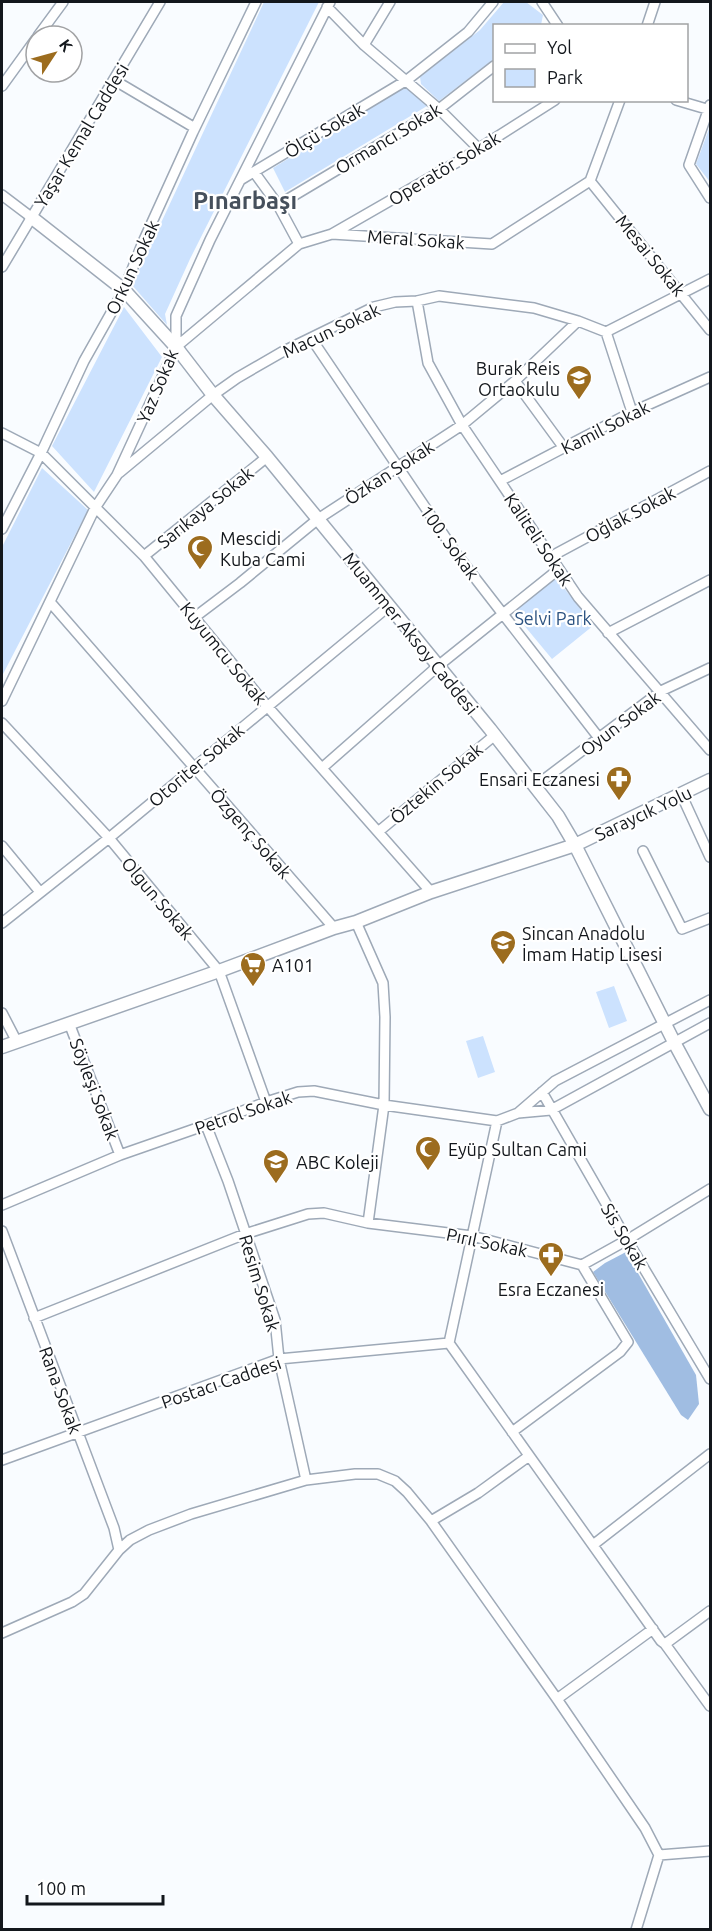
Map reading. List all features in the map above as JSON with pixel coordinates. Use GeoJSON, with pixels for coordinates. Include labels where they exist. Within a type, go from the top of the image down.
{"type":"FeatureCollection","features":[{"type":"Feature","properties":{"kind":"main road","name":"Muammer Aksoy Caddesi"},"geometry":{"type":"LineString","coordinates":[[31,217],[124,290],[176,347],[213,395],[267,457],[495,735],[558,816],[575,845],[675,1044],[711,1109]]}},
{"type":"Feature","properties":{"kind":"main road","name":"Saraycık Yolu"},"geometry":{"type":"LineString","coordinates":[[2,1047],[356,922],[430,892],[575,845],[682,796],[711,780]]}},
{"type":"Feature","properties":{"kind":"street"},"geometry":{"type":"LineString","coordinates":[[46,24],[62,2]]}},
{"type":"Feature","properties":{"kind":"street","name":"Yaşar Kemal Caddesi"},"geometry":{"type":"LineString","coordinates":[[2,267],[159,2]]}},
{"type":"Feature","properties":{"kind":"street","name":"Orkun Sokak"},"geometry":{"type":"LineString","coordinates":[[2,529],[84,361],[124,290],[143,242],[195,128],[256,2]]}},
{"type":"Feature","properties":{"kind":"street"},"geometry":{"type":"LineString","coordinates":[[364,45],[390,2]]}},
{"type":"Feature","properties":{"kind":"street","name":"Ölçü Sokak"},"geometry":{"type":"LineString","coordinates":[[241,179],[407,80],[468,32],[493,2]]}},
{"type":"Feature","properties":{"kind":"street"},"geometry":{"type":"LineString","coordinates":[[543,2],[553,24]]}},
{"type":"Feature","properties":{"kind":"street"},"geometry":{"type":"LineString","coordinates":[[648,24],[656,2]]}},
{"type":"Feature","properties":{"kind":"street"},"geometry":{"type":"LineString","coordinates":[[329,4],[364,45],[407,80],[478,148]]}},
{"type":"Feature","properties":{"kind":"street","name":"Yaz Sokak"},"geometry":{"type":"LineString","coordinates":[[2,701],[95,508],[117,475],[176,347],[176,316],[210,240],[329,4]]}},
{"type":"Feature","properties":{"kind":"street"},"geometry":{"type":"LineString","coordinates":[[2,87],[24,56]]}},
{"type":"Feature","properties":{"kind":"street","name":"Ormancı Sokak"},"geometry":{"type":"LineString","coordinates":[[278,205],[439,109],[493,68]]}},
{"type":"Feature","properties":{"kind":"street"},"geometry":{"type":"LineString","coordinates":[[114,80],[195,128]]}},
{"type":"Feature","properties":{"kind":"street","name":"Operatör Sokak"},"geometry":{"type":"LineString","coordinates":[[332,234],[552,102]]}},
{"type":"Feature","properties":{"kind":"street"},"geometry":{"type":"LineString","coordinates":[[590,181],[619,102]]}},
{"type":"Feature","properties":{"kind":"street"},"geometry":{"type":"LineString","coordinates":[[684,102],[710,109],[689,165],[711,198]]}},
{"type":"Feature","properties":{"kind":"street"},"geometry":{"type":"LineString","coordinates":[[254,172],[278,205],[299,244]]}},
{"type":"Feature","properties":{"kind":"street","name":"Meral Sokak"},"geometry":{"type":"LineString","coordinates":[[176,347],[299,244],[332,234],[492,244],[590,181]]}},
{"type":"Feature","properties":{"kind":"street","name":"Mesai Sokak"},"geometry":{"type":"LineString","coordinates":[[590,181],[711,330]]}},
{"type":"Feature","properties":{"kind":"street"},"geometry":{"type":"LineString","coordinates":[[2,195],[31,217]]}},
{"type":"Feature","properties":{"kind":"street"},"geometry":{"type":"LineString","coordinates":[[632,412],[606,332],[711,279]]}},
{"type":"Feature","properties":{"kind":"street","name":"Macun Sokak"},"geometry":{"type":"LineString","coordinates":[[117,475],[213,395],[237,378],[374,307],[439,296],[534,308],[606,332]]}},
{"type":"Feature","properties":{"kind":"street","name":"Kaliteli Sokak"},"geometry":{"type":"LineString","coordinates":[[417,301],[428,363],[462,426],[578,597],[711,750]]}},
{"type":"Feature","properties":{"kind":"street","name":"Özkan Sokak"},"geometry":{"type":"LineString","coordinates":[[195,617],[240,584],[318,519],[462,426],[515,381],[578,321]]}},
{"type":"Feature","properties":{"kind":"street","name":"100. Sokak"},"geometry":{"type":"LineString","coordinates":[[311,338],[459,556],[599,738]]}},
{"type":"Feature","properties":{"kind":"street","name":"Kamil Sokak"},"geometry":{"type":"LineString","coordinates":[[500,481],[632,412],[711,377]]}},
{"type":"Feature","properties":{"kind":"street"},"geometry":{"type":"LineString","coordinates":[[515,381],[564,448]]}},
{"type":"Feature","properties":{"kind":"street","name":"Kuyumcu Sokak"},"geometry":{"type":"LineString","coordinates":[[2,433],[41,453],[144,556],[267,706],[430,892]]}},
{"type":"Feature","properties":{"kind":"street","name":"Sarıkaya Sokak"},"geometry":{"type":"LineString","coordinates":[[144,556],[267,457]]}},
{"type":"Feature","properties":{"kind":"street","name":"Oğlak Sokak"},"geometry":{"type":"LineString","coordinates":[[550,557],[711,471]]}},
{"type":"Feature","properties":{"kind":"street"},"geometry":{"type":"LineString","coordinates":[[322,768],[438,666],[558,569]]}},
{"type":"Feature","properties":{"kind":"street"},"geometry":{"type":"LineString","coordinates":[[608,633],[711,580]]}},
{"type":"Feature","properties":{"kind":"street","name":"Özgenç Sokak"},"geometry":{"type":"LineString","coordinates":[[50,602],[334,928]]}},
{"type":"Feature","properties":{"kind":"street","name":"Otoriter Sokak"},"geometry":{"type":"LineString","coordinates":[[2,923],[109,838],[388,606]]}},
{"type":"Feature","properties":{"kind":"street","name":"Oyun Sokak"},"geometry":{"type":"LineString","coordinates":[[534,787],[661,691],[711,668]]}},
{"type":"Feature","properties":{"kind":"street","name":"Olgun Sokak"},"geometry":{"type":"LineString","coordinates":[[2,723],[109,838],[219,971],[266,1102]]}},
{"type":"Feature","properties":{"kind":"street","name":"Öztekin Sokak"},"geometry":{"type":"LineString","coordinates":[[378,832],[495,735]]}},
{"type":"Feature","properties":{"kind":"street"},"geometry":{"type":"LineString","coordinates":[[682,796],[711,857]]}},
{"type":"Feature","properties":{"kind":"street"},"geometry":{"type":"LineString","coordinates":[[2,846],[40,892]]}},
{"type":"Feature","properties":{"kind":"street"},"geometry":{"type":"LineString","coordinates":[[643,851],[681,929],[711,918]]}},
{"type":"Feature","properties":{"kind":"street"},"geometry":{"type":"LineString","coordinates":[[356,922],[383,982],[386,1017],[384,1105],[368,1223]]}},
{"type":"Feature","properties":{"kind":"street"},"geometry":{"type":"LineString","coordinates":[[518,1113],[555,1081],[711,1000]]}},
{"type":"Feature","properties":{"kind":"street"},"geometry":{"type":"LineString","coordinates":[[2,1013],[17,1042]]}},
{"type":"Feature","properties":{"kind":"street","name":"Söyleşi Sokak"},"geometry":{"type":"LineString","coordinates":[[69,1023],[120,1155]]}},
{"type":"Feature","properties":{"kind":"street"},"geometry":{"type":"LineString","coordinates":[[711,1023],[551,1110],[518,1113],[496,1122],[449,1343],[661,1641],[711,1706]]}},
{"type":"Feature","properties":{"kind":"street","name":"Petrol Sokak"},"geometry":{"type":"LineString","coordinates":[[2,1205],[120,1155],[298,1092],[314,1091],[384,1105],[496,1122]]}},
{"type":"Feature","properties":{"kind":"street","name":"Sis Sokak"},"geometry":{"type":"LineString","coordinates":[[542,1092],[627,1240],[711,1378]]}},
{"type":"Feature","properties":{"kind":"street","name":"Resim Sokak"},"geometry":{"type":"LineString","coordinates":[[207,1125],[275,1320],[279,1359],[306,1480]]}},
{"type":"Feature","properties":{"kind":"street"},"geometry":{"type":"LineString","coordinates":[[512,1432],[620,1352],[628,1342],[582,1265],[711,1189]]}},
{"type":"Feature","properties":{"kind":"street","name":"Pırıl Sokak"},"geometry":{"type":"LineString","coordinates":[[34,1318],[245,1234],[308,1214],[324,1213],[368,1223],[472,1236],[582,1265]]}},
{"type":"Feature","properties":{"kind":"street","name":"Rana Sokak"},"geometry":{"type":"LineString","coordinates":[[2,1232],[114,1528],[119,1550]]}},
{"type":"Feature","properties":{"kind":"street","name":"Postacı Caddesi"},"geometry":{"type":"LineString","coordinates":[[2,1460],[279,1359],[449,1343]]}},
{"type":"Feature","properties":{"kind":"street"},"geometry":{"type":"LineString","coordinates":[[593,1545],[711,1454]]}},
{"type":"Feature","properties":{"kind":"street"},"geometry":{"type":"LineString","coordinates":[[431,1521],[478,1493],[529,1456]]}},
{"type":"Feature","properties":{"kind":"street"},"geometry":{"type":"LineString","coordinates":[[2,1631],[72,1602],[84,1594],[119,1550],[130,1540],[148,1530],[191,1514],[306,1480],[355,1474],[378,1474],[395,1481],[431,1521],[645,1828],[659,1856],[636,1929]]}},
{"type":"Feature","properties":{"kind":"street"},"geometry":{"type":"LineString","coordinates":[[665,1644],[711,1611]]}},
{"type":"Feature","properties":{"kind":"street"},"geometry":{"type":"LineString","coordinates":[[557,1699],[653,1629]]}},
{"type":"Feature","properties":{"kind":"street"},"geometry":{"type":"LineString","coordinates":[[659,1856],[711,1851]]}},
{"type":"Feature","properties":{"kind":"green space"},"geometry":{"type":"Polygon","coordinates":[[[264,2],[319,2],[190,259],[165,314],[167,325],[132,285],[264,2]]]}},
{"type":"Feature","properties":{"kind":"green space"},"geometry":{"type":"Polygon","coordinates":[[[504,2],[526,2],[543,15],[541,24],[493,24],[493,60],[439,101],[421,84],[420,77],[480,30],[504,2]]]}},
{"type":"Feature","properties":{"kind":"green space"},"geometry":{"type":"Polygon","coordinates":[[[405,87],[427,106],[285,192],[273,168],[405,87]]]}},
{"type":"Feature","properties":{"kind":"green space"},"geometry":{"type":"Polygon","coordinates":[[[710,126],[710,182],[696,164],[710,126]]]}},
{"type":"Feature","properties":{"kind":"green space"},"geometry":{"type":"Polygon","coordinates":[[[124,307],[162,357],[94,492],[52,446],[124,307]]]}},
{"type":"Feature","properties":{"kind":"green space"},"geometry":{"type":"Polygon","coordinates":[[[42,468],[88,510],[2,676],[2,547],[42,468]]]}},
{"type":"Feature","properties":{"kind":"green space","name":"Selvi Park"},"geometry":{"type":"Polygon","coordinates":[[[555,577],[594,625],[552,659],[513,612],[555,577]]]}},
{"type":"Feature","properties":{"kind":"green space"},"geometry":{"type":"Polygon","coordinates":[[[614,986],[627,1021],[609,1028],[596,992],[614,986]]]}},
{"type":"Feature","properties":{"kind":"green space"},"geometry":{"type":"Polygon","coordinates":[[[483,1036],[495,1072],[478,1078],[466,1041],[483,1036]]]}},
{"type":"Feature","properties":{"kind":"shaded area"},"geometry":{"type":"Polygon","coordinates":[[[626,1252],[696,1375],[699,1404],[688,1420],[681,1415],[593,1272],[626,1252]]]}},
{"type":"Feature","properties":{"kind":"place","name":"Burak Reis Ortaokulu"},"geometry":{"type":"Point","coordinates":[579,401]}},
{"type":"Feature","properties":{"kind":"place","name":"Mescidi Kuba Cami"},"geometry":{"type":"Point","coordinates":[200,571]}},
{"type":"Feature","properties":{"kind":"place","name":"Ensari Eczanesi"},"geometry":{"type":"Point","coordinates":[619,802]}},
{"type":"Feature","properties":{"kind":"place","name":"Sincan Anadolu İmam Hatip Lisesi"},"geometry":{"type":"Point","coordinates":[503,966]}},
{"type":"Feature","properties":{"kind":"place","name":"A101"},"geometry":{"type":"Point","coordinates":[253,988]}},
{"type":"Feature","properties":{"kind":"place","name":"Eyüp Sultan Cami"},"geometry":{"type":"Point","coordinates":[428,1172]}},
{"type":"Feature","properties":{"kind":"place","name":"ABC Koleji"},"geometry":{"type":"Point","coordinates":[276,1185]}},
{"type":"Feature","properties":{"kind":"place","name":"Esra Eczanesi"},"geometry":{"type":"Point","coordinates":[551,1278]}},
{"type":"Feature","properties":{"kind":"district","name":"Pınarbaşı"},"geometry":{"type":"Point","coordinates":[245,200]}}]}
